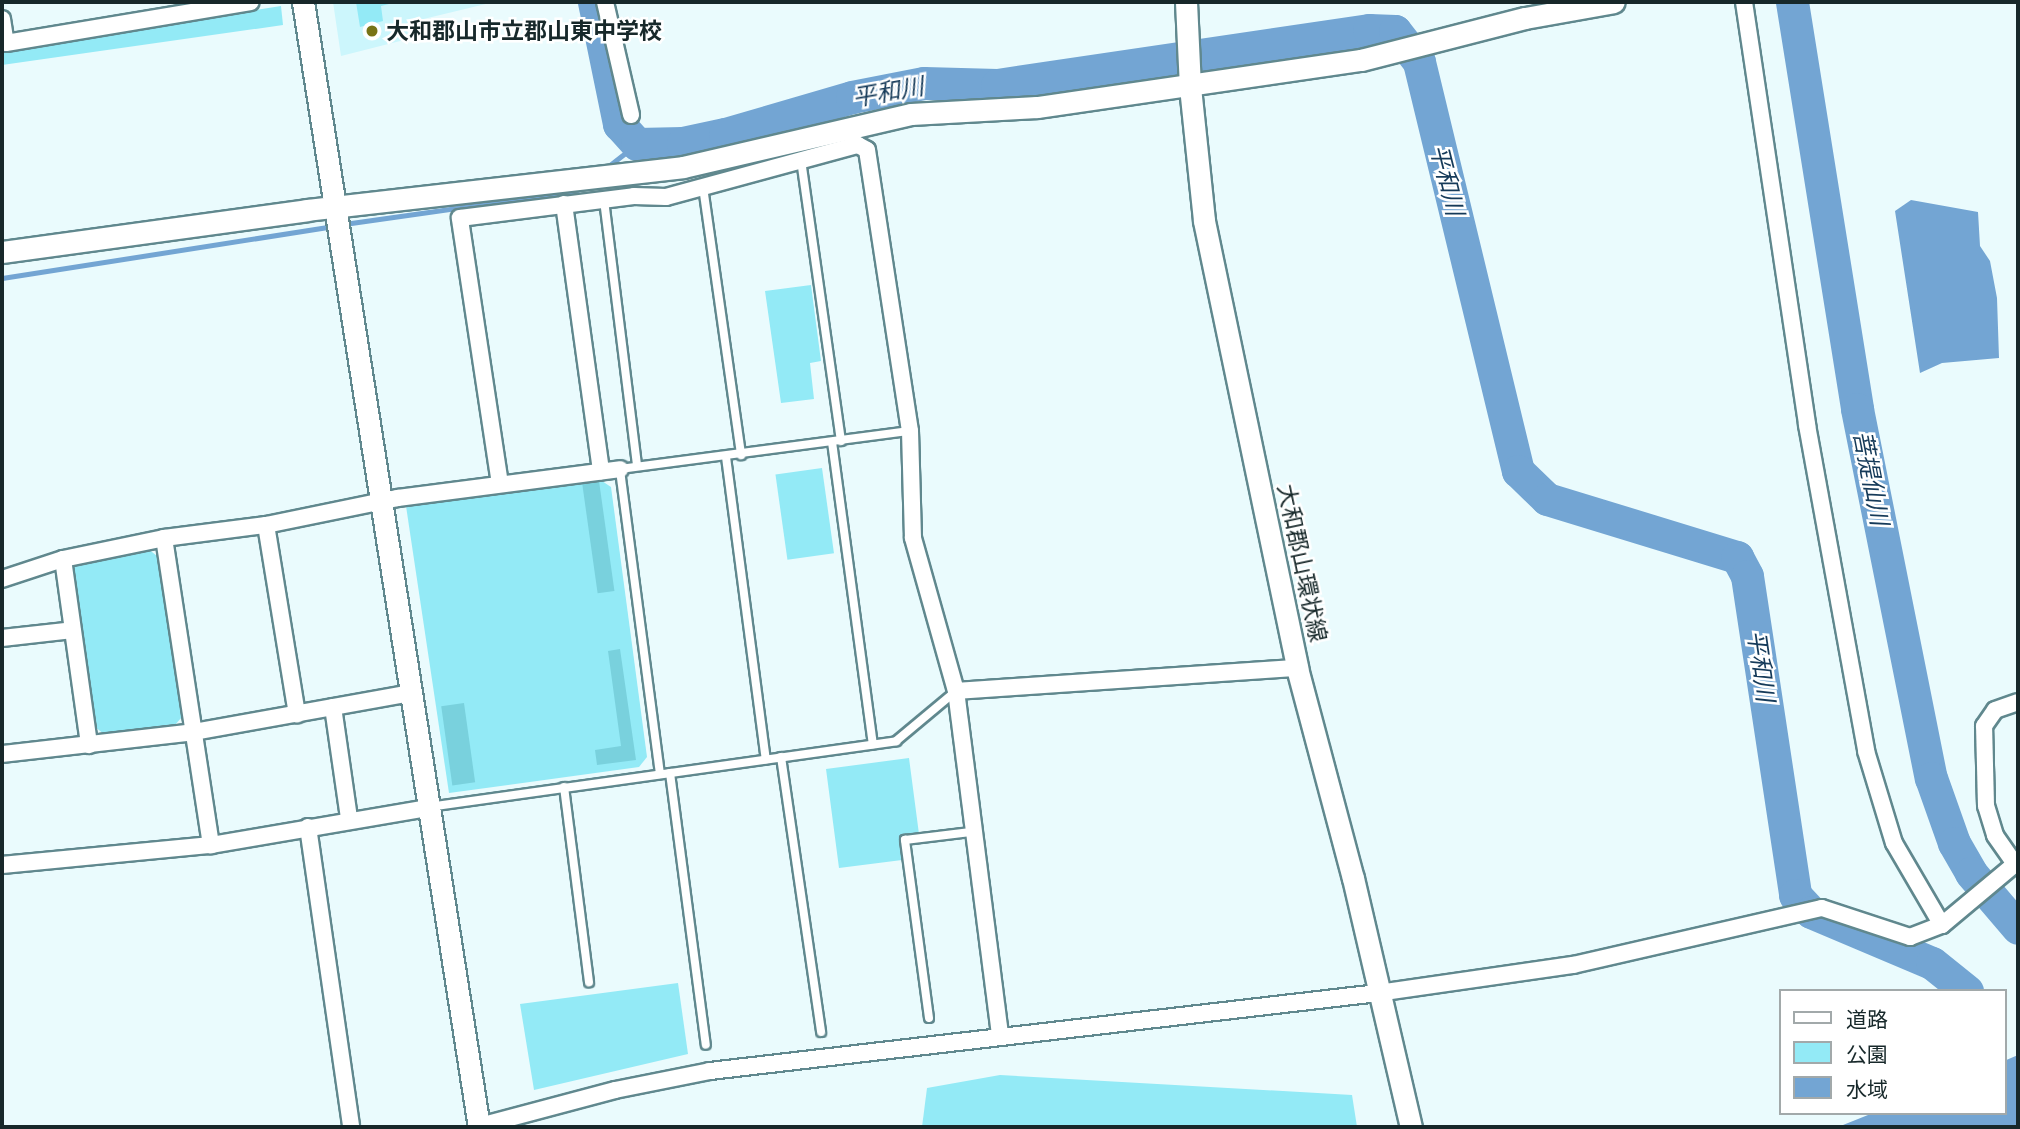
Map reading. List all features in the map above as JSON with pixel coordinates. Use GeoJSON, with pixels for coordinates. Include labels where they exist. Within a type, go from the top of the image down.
{"type":"FeatureCollection","features":[{"type":"Feature","properties":{"kind":"street"},"geometry":{"type":"LineString","coordinates":[[2,19],[6,43],[251,2]]}},
{"type":"Feature","properties":{"kind":"street"},"geometry":{"type":"LineString","coordinates":[[303,2],[478,1127],[615,1090],[710,1071],[1000,1034],[1378,993],[1573,965],[1822,908],[1910,937],[1941,925],[2015,864],[1995,835],[1986,806],[1984,726],[1995,710],[2018,702]]}},
{"type":"Feature","properties":{"kind":"street"},"geometry":{"type":"LineString","coordinates":[[605,2],[631,115]]}},
{"type":"Feature","properties":{"kind":"street","name":"大和郡山環状線"},"geometry":{"type":"LineString","coordinates":[[1186,2],[1189,88],[1205,221],[1297,668],[1410,1127]]}},
{"type":"Feature","properties":{"kind":"street"},"geometry":{"type":"LineString","coordinates":[[2,252],[731,159],[911,114],[1025,108],[1189,88],[1361,60],[1474,31],[1615,2]]}},
{"type":"Feature","properties":{"kind":"street"},"geometry":{"type":"LineString","coordinates":[[1744,2],[1807,425],[1866,751],[1894,843],[1941,925]]}},
{"type":"Feature","properties":{"kind":"street"},"geometry":{"type":"LineString","coordinates":[[500,484],[460,218],[564,204],[666,197],[858,145],[867,150],[910,431],[914,538],[956,691],[971,832],[1000,1034]]}},
{"type":"Feature","properties":{"kind":"street"},"geometry":{"type":"LineString","coordinates":[[564,204],[601,471]]}},
{"type":"Feature","properties":{"kind":"street"},"geometry":{"type":"LineString","coordinates":[[2,579],[63,559],[164,538],[266,525],[381,501],[620,469]]}},
{"type":"Feature","properties":{"kind":"street"},"geometry":{"type":"LineString","coordinates":[[266,525],[297,713]]}},
{"type":"Feature","properties":{"kind":"street"},"geometry":{"type":"LineString","coordinates":[[164,538],[211,845]]}},
{"type":"Feature","properties":{"kind":"street"},"geometry":{"type":"LineString","coordinates":[[63,559],[89,745]]}},
{"type":"Feature","properties":{"kind":"street"},"geometry":{"type":"LineString","coordinates":[[2,638],[73,630]]}},
{"type":"Feature","properties":{"kind":"street"},"geometry":{"type":"LineString","coordinates":[[956,691],[1297,668]]}},
{"type":"Feature","properties":{"kind":"street"},"geometry":{"type":"LineString","coordinates":[[2,754],[194,733],[410,693]]}},
{"type":"Feature","properties":{"kind":"street"},"geometry":{"type":"LineString","coordinates":[[333,707],[349,818]]}},
{"type":"Feature","properties":{"kind":"street"},"geometry":{"type":"LineString","coordinates":[[2,865],[211,845],[349,818],[428,808]]}},
{"type":"Feature","properties":{"kind":"street"},"geometry":{"type":"LineString","coordinates":[[308,827],[351,1127]]}},
{"type":"Feature","properties":{"kind":"lane"},"geometry":{"type":"LineString","coordinates":[[801,160],[873,744]]}},
{"type":"Feature","properties":{"kind":"lane"},"geometry":{"type":"LineString","coordinates":[[703,187],[741,455]]}},
{"type":"Feature","properties":{"kind":"lane"},"geometry":{"type":"LineString","coordinates":[[604,200],[637,466]]}},
{"type":"Feature","properties":{"kind":"lane"},"geometry":{"type":"LineString","coordinates":[[660,774],[620,469],[910,431]]}},
{"type":"Feature","properties":{"kind":"lane"},"geometry":{"type":"LineString","coordinates":[[726,457],[766,759]]}},
{"type":"Feature","properties":{"kind":"lane"},"geometry":{"type":"LineString","coordinates":[[428,808],[896,741],[956,691]]}},
{"type":"Feature","properties":{"kind":"lane"},"geometry":{"type":"LineString","coordinates":[[781,757],[821,1032]]}},
{"type":"Feature","properties":{"kind":"lane"},"geometry":{"type":"LineString","coordinates":[[670,773],[706,1045]]}},
{"type":"Feature","properties":{"kind":"lane"},"geometry":{"type":"LineString","coordinates":[[564,787],[589,982]]}},
{"type":"Feature","properties":{"kind":"lane"},"geometry":{"type":"LineString","coordinates":[[929,1018],[905,840],[971,832]]}},
{"type":"Feature","properties":{"kind":"shaded area","name":"大和郡山市立郡山東中学校"},"geometry":{"type":"Polygon","coordinates":[[[333,2],[494,2],[407,23],[408,39],[341,56],[333,2]]]}},
{"type":"Feature","properties":{"kind":"shaded area"},"geometry":{"type":"Polygon","coordinates":[[[599,481],[614,591],[598,593],[582,483],[599,481]]]}},
{"type":"Feature","properties":{"kind":"shaded area"},"geometry":{"type":"Polygon","coordinates":[[[620,649],[636,760],[597,765],[595,750],[621,746],[608,651],[620,649]]]}},
{"type":"Feature","properties":{"kind":"shaded area"},"geometry":{"type":"Polygon","coordinates":[[[464,703],[475,782],[452,785],[441,706],[464,703]]]}},
{"type":"Feature","properties":{"kind":"green space"},"geometry":{"type":"Polygon","coordinates":[[[356,2],[397,2],[381,6],[383,21],[360,27],[356,2]]]}},
{"type":"Feature","properties":{"kind":"green space"},"geometry":{"type":"Polygon","coordinates":[[[281,6],[283,25],[2,65],[2,50],[281,6]]]}},
{"type":"Feature","properties":{"kind":"green space"},"geometry":{"type":"Polygon","coordinates":[[[811,285],[821,361],[810,363],[814,399],[781,403],[765,291],[811,285]]]}},
{"type":"Feature","properties":{"kind":"green space"},"geometry":{"type":"Polygon","coordinates":[[[822,468],[834,553],[787,560],[775,475],[822,468]]]}},
{"type":"Feature","properties":{"kind":"green space"},"geometry":{"type":"Polygon","coordinates":[[[599,479],[611,487],[647,757],[639,767],[449,793],[406,506],[599,479]]]}},
{"type":"Feature","properties":{"kind":"green space"},"geometry":{"type":"Polygon","coordinates":[[[147,548],[157,556],[182,717],[174,726],[104,734],[95,727],[70,574],[77,563],[147,548]]]}},
{"type":"Feature","properties":{"kind":"green space"},"geometry":{"type":"Polygon","coordinates":[[[909,758],[919,834],[899,836],[902,860],[839,868],[826,769],[909,758]]]}},
{"type":"Feature","properties":{"kind":"green space"},"geometry":{"type":"Polygon","coordinates":[[[678,983],[688,1054],[534,1090],[520,1004],[678,983]]]}},
{"type":"Feature","properties":{"kind":"green space"},"geometry":{"type":"Polygon","coordinates":[[[1000,1075],[1352,1095],[1357,1127],[922,1127],[927,1088],[1000,1075]]]}},
{"type":"Feature","properties":{"kind":"water"},"geometry":{"type":"Polygon","coordinates":[[[1911,200],[1978,212],[1980,246],[1990,261],[1997,298],[1999,358],[1942,363],[1920,373],[1895,211],[1911,200]]]}},
{"type":"Feature","properties":{"kind":"water"},"geometry":{"type":"Polygon","coordinates":[[[2018,1055],[2018,1127],[1838,1127],[1868,1115],[2006,1115],[2006,1060],[2018,1055]]]}},
{"type":"Feature","properties":{"kind":"waterway","name":"平和川"},"geometry":{"type":"LineString","coordinates":[[594,2],[619,124],[637,144],[683,143],[725,134],[852,97],[924,83],[997,85],[1369,30],[1395,31],[1419,62],[1518,471],[1547,499],[1737,557],[1747,576],[1795,895],[1811,912],[1932,963],[1964,989]]}},
{"type":"Feature","properties":{"kind":"waterway","name":"菩提仙川"},"geometry":{"type":"LineString","coordinates":[[1792,2],[1857,409],[1931,778],[1954,843],[1971,873],[2018,928]]}},
{"type":"Feature","properties":{"kind":"waterway"},"geometry":{"type":"LineString","coordinates":[[606,168],[637,144]]}},
{"type":"Feature","properties":{"kind":"waterway"},"geometry":{"type":"LineString","coordinates":[[344,224],[576,191],[582,187]]}},
{"type":"Feature","properties":{"kind":"waterway"},"geometry":{"type":"LineString","coordinates":[[2,278],[334,226]]}},
{"type":"Feature","properties":{"kind":"place","name":"大和郡山市立郡山東中学校"},"geometry":{"type":"Point","coordinates":[372,31]}}]}
